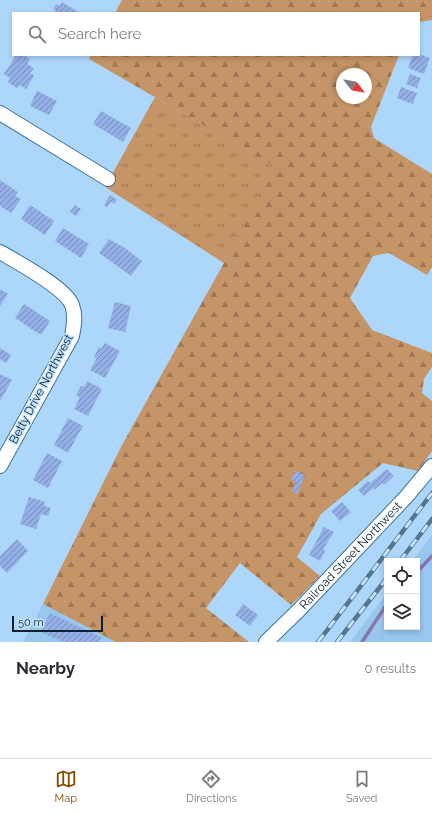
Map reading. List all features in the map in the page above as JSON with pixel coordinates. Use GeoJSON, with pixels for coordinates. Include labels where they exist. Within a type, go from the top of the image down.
{"type":"FeatureCollection","features":[{"type":"Feature","properties":{"kind":"street"},"geometry":{"type":"LineString","coordinates":[[0,113],[108,179]]}},
{"type":"Feature","properties":{"kind":"street","name":"Betty Drive Northwest"},"geometry":{"type":"LineString","coordinates":[[0,252],[61,290],[72,304],[75,318],[72,336],[0,466]]}},
{"type":"Feature","properties":{"kind":"street","name":"Railroad Street Northwest"},"geometry":{"type":"LineString","coordinates":[[266,642],[299,610],[401,503],[432,466]]}},
{"type":"Feature","properties":{"kind":"shaded area"},"geometry":{"type":"Polygon","coordinates":[[[432,535],[432,642],[350,642],[384,597],[384,630],[420,630],[420,558],[414,558],[432,535]]]}},
{"type":"Feature","properties":{"kind":"shaded area"},"geometry":{"type":"Polygon","coordinates":[[[43,604],[116,642],[23,642],[43,604]]]}},
{"type":"Feature","properties":{"kind":"green space"},"geometry":{"type":"Polygon","coordinates":[[[122,0],[432,0],[432,20],[420,22],[420,12],[116,12],[122,0]]]}},
{"type":"Feature","properties":{"kind":"green space"},"geometry":{"type":"Polygon","coordinates":[[[90,56],[399,56],[371,127],[374,138],[432,174],[432,267],[427,275],[389,253],[373,256],[350,298],[372,330],[432,353],[432,367],[424,379],[422,393],[432,401],[432,451],[418,471],[383,463],[321,514],[297,557],[320,576],[291,605],[240,563],[206,608],[249,642],[116,642],[43,604],[122,445],[224,263],[274,166],[89,59],[90,56]]]}},
{"type":"Feature","properties":{"kind":"green space"},"geometry":{"type":"Polygon","coordinates":[[[155,97],[275,166],[224,263],[105,187],[155,97]]]}},
{"type":"Feature","properties":{"kind":"building"},"geometry":{"type":"Polygon","coordinates":[[[62,2],[77,11],[56,12],[53,9],[56,4],[60,6],[62,2]]]}},
{"type":"Feature","properties":{"kind":"building"},"geometry":{"type":"Polygon","coordinates":[[[420,54],[430,58],[424,74],[408,68],[413,56],[420,56],[420,54]]]}},
{"type":"Feature","properties":{"kind":"building"},"geometry":{"type":"Polygon","coordinates":[[[15,56],[26,56],[30,59],[27,64],[34,68],[30,73],[34,76],[26,89],[20,85],[17,88],[8,82],[10,78],[4,74],[15,56]]]}},
{"type":"Feature","properties":{"kind":"building"},"geometry":{"type":"Polygon","coordinates":[[[410,74],[421,78],[417,88],[406,84],[410,74]]]}},
{"type":"Feature","properties":{"kind":"building"},"geometry":{"type":"Polygon","coordinates":[[[401,87],[417,93],[413,104],[397,98],[401,87]]]}},
{"type":"Feature","properties":{"kind":"building"},"geometry":{"type":"Polygon","coordinates":[[[37,91],[57,101],[49,115],[30,106],[37,91]]]}},
{"type":"Feature","properties":{"kind":"building"},"geometry":{"type":"Polygon","coordinates":[[[101,111],[131,128],[123,142],[93,124],[101,111]]]}},
{"type":"Feature","properties":{"kind":"building"},"geometry":{"type":"Polygon","coordinates":[[[0,180],[18,192],[15,196],[21,199],[11,213],[0,206],[0,180]]]}},
{"type":"Feature","properties":{"kind":"building"},"geometry":{"type":"Polygon","coordinates":[[[110,195],[117,200],[114,204],[111,202],[107,207],[104,205],[110,195]]]}},
{"type":"Feature","properties":{"kind":"building"},"geometry":{"type":"Polygon","coordinates":[[[30,205],[54,221],[45,235],[21,219],[30,205]]]}},
{"type":"Feature","properties":{"kind":"building"},"geometry":{"type":"Polygon","coordinates":[[[75,205],[81,209],[76,216],[70,212],[75,205]]]}},
{"type":"Feature","properties":{"kind":"building"},"geometry":{"type":"Polygon","coordinates":[[[63,228],[89,244],[81,258],[55,241],[63,228]]]}},
{"type":"Feature","properties":{"kind":"building"},"geometry":{"type":"Polygon","coordinates":[[[109,239],[125,248],[142,261],[131,276],[99,253],[109,239]]]}},
{"type":"Feature","properties":{"kind":"building"},"geometry":{"type":"Polygon","coordinates":[[[0,289],[8,294],[0,306],[0,289]]]}},
{"type":"Feature","properties":{"kind":"building"},"geometry":{"type":"Polygon","coordinates":[[[115,302],[131,306],[125,332],[108,328],[115,302]]]}},
{"type":"Feature","properties":{"kind":"building"},"geometry":{"type":"Polygon","coordinates":[[[24,304],[50,321],[41,335],[15,318],[24,304]]]}},
{"type":"Feature","properties":{"kind":"building"},"geometry":{"type":"Polygon","coordinates":[[[105,343],[120,351],[105,378],[90,370],[97,358],[94,357],[99,347],[101,349],[105,343]]]}},
{"type":"Feature","properties":{"kind":"building"},"geometry":{"type":"Polygon","coordinates":[[[0,348],[11,355],[6,363],[0,359],[0,348]]]}},
{"type":"Feature","properties":{"kind":"building"},"geometry":{"type":"Polygon","coordinates":[[[0,374],[12,380],[0,401],[0,374]]]}},
{"type":"Feature","properties":{"kind":"building"},"geometry":{"type":"Polygon","coordinates":[[[87,381],[102,389],[88,416],[74,409],[80,397],[76,395],[81,386],[84,387],[87,381]]]}},
{"type":"Feature","properties":{"kind":"building"},"geometry":{"type":"Polygon","coordinates":[[[68,418],[83,426],[68,453],[54,445],[68,418]]]}},
{"type":"Feature","properties":{"kind":"building"},"geometry":{"type":"Polygon","coordinates":[[[47,453],[62,461],[48,488],[33,480],[47,453]]]}},
{"type":"Feature","properties":{"kind":"building"},"geometry":{"type":"Polygon","coordinates":[[[387,469],[394,476],[384,485],[382,483],[374,490],[373,488],[364,496],[358,490],[368,481],[370,483],[387,469]]]}},
{"type":"Feature","properties":{"kind":"building"},"geometry":{"type":"Polygon","coordinates":[[[295,471],[305,475],[297,494],[292,492],[296,482],[291,480],[295,471]]]}},
{"type":"Feature","properties":{"kind":"building"},"geometry":{"type":"Polygon","coordinates":[[[29,497],[45,502],[44,506],[51,508],[48,516],[41,514],[36,529],[20,524],[29,497]]]}},
{"type":"Feature","properties":{"kind":"building"},"geometry":{"type":"Polygon","coordinates":[[[342,502],[351,512],[340,521],[331,511],[342,502]]]}},
{"type":"Feature","properties":{"kind":"building"},"geometry":{"type":"Polygon","coordinates":[[[324,527],[334,532],[323,549],[325,551],[320,561],[309,555],[324,527]]]}},
{"type":"Feature","properties":{"kind":"building"},"geometry":{"type":"Polygon","coordinates":[[[17,539],[28,551],[7,573],[0,566],[0,556],[17,539]]]}},
{"type":"Feature","properties":{"kind":"building"},"geometry":{"type":"Polygon","coordinates":[[[243,604],[258,615],[250,626],[235,615],[243,604]]]}},
{"type":"Feature","properties":{"kind":"building"},"geometry":{"type":"Polygon","coordinates":[[[50,613],[101,637],[99,642],[63,642],[41,632],[50,613]]]}},
{"type":"Feature","properties":{"kind":"waterway"},"geometry":{"type":"LineString","coordinates":[[420,569],[432,556]]}},
{"type":"Feature","properties":{"kind":"waterway"},"geometry":{"type":"LineString","coordinates":[[362,642],[384,609]]}},
{"type":"Feature","properties":{"kind":"railway"},"geometry":{"type":"LineString","coordinates":[[318,642],[432,493]]}},
{"type":"Feature","properties":{"kind":"railway"},"geometry":{"type":"LineString","coordinates":[[402,558],[432,519]]}},
{"type":"Feature","properties":{"kind":"railway"},"geometry":{"type":"LineString","coordinates":[[337,642],[384,582]]}}]}
